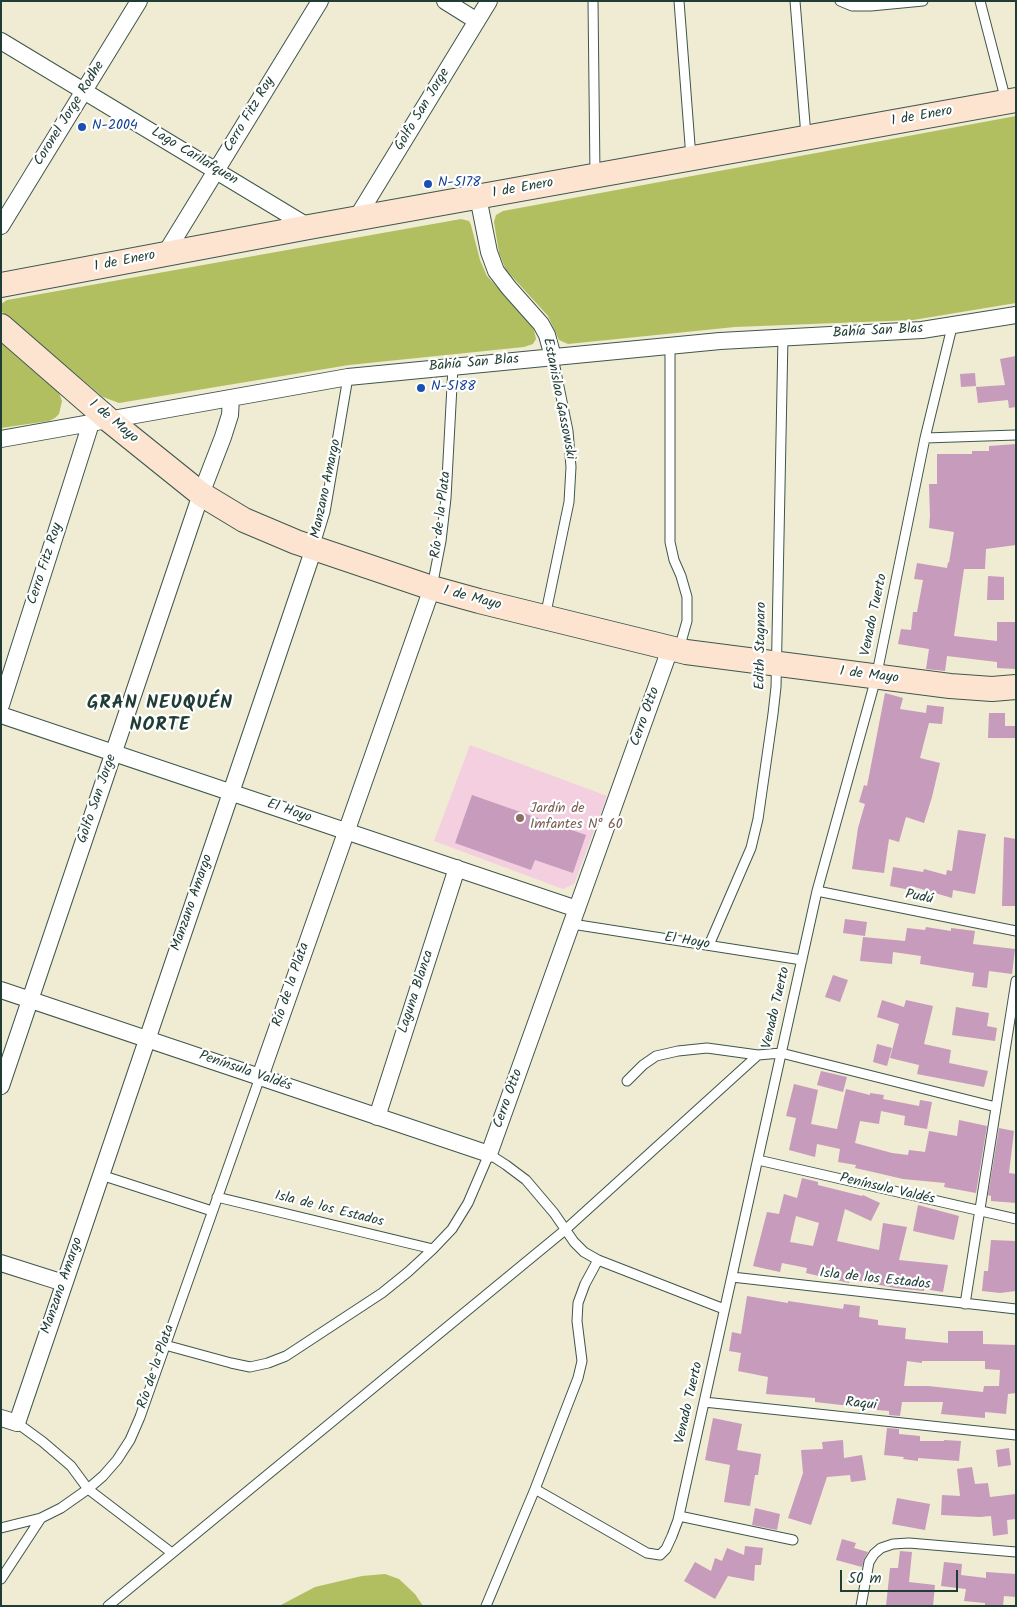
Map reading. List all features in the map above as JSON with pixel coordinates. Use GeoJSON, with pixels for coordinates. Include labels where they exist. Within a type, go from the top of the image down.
{"type":"FeatureCollection","features":[{"type":"Feature","properties":{"kind":"street","name":"Coronel Jorge Rodhe"},"geometry":{"type":"LineString","coordinates":[[1,226],[139,1]]}},
{"type":"Feature","properties":{"kind":"street","name":"Cerro Fitz Roy"},"geometry":{"type":"LineString","coordinates":[[165,254],[320,1]]}},
{"type":"Feature","properties":{"kind":"street"},"geometry":{"type":"LineString","coordinates":[[445,1],[477,21]]}},
{"type":"Feature","properties":{"kind":"street","name":"Golfo San Jorge"},"geometry":{"type":"LineString","coordinates":[[356,219],[489,1]]}},
{"type":"Feature","properties":{"kind":"street","name":"Lago Carilafquen"},"geometry":{"type":"LineString","coordinates":[[1,41],[309,227]]}},
{"type":"Feature","properties":{"kind":"street","name":"1 de Enero"},"geometry":{"type":"LineString","coordinates":[[1,285],[309,227],[1011,100]]}},
{"type":"Feature","properties":{"kind":"street","name":"Estanislao Gassowski"},"geometry":{"type":"LineString","coordinates":[[478,197],[489,252],[496,271],[508,288],[541,324],[552,357]]}},
{"type":"Feature","properties":{"kind":"street","name":"Bahía San Blas"},"geometry":{"type":"LineString","coordinates":[[1,440],[348,377],[670,346],[783,337],[908,331],[952,326],[1016,315]]}},
{"type":"Feature","properties":{"kind":"street","name":"1 de Mayo"},"geometry":{"type":"LineString","coordinates":[[1,326],[100,422],[201,494],[244,520],[314,548],[432,588],[674,650],[876,678],[970,688],[1016,688]]}},
{"type":"Feature","properties":{"kind":"street","name":"Golfo San Jorge"},"geometry":{"type":"LineString","coordinates":[[1,1086],[201,494],[223,437],[230,415],[231,398]]}},
{"type":"Feature","properties":{"kind":"street","name":"Cerro Fitz Roy"},"geometry":{"type":"LineString","coordinates":[[1,704],[100,422]]}},
{"type":"Feature","properties":{"kind":"street","name":"Manzano Amargo"},"geometry":{"type":"LineString","coordinates":[[9,1420],[64,1283],[314,548]]}},
{"type":"Feature","properties":{"kind":"street","name":"Río de la Plata"},"geometry":{"type":"LineString","coordinates":[[260,1077],[432,588]]}},
{"type":"Feature","properties":{"kind":"street","name":"Cerro Otto"},"geometry":{"type":"LineString","coordinates":[[489,1154],[574,916],[674,650]]}},
{"type":"Feature","properties":{"kind":"street","name":"El Hoyo"},"geometry":{"type":"LineString","coordinates":[[1,715],[457,868],[574,916]]}},
{"type":"Feature","properties":{"kind":"street","name":"Laguna Blanca"},"geometry":{"type":"LineString","coordinates":[[377,1116],[457,868]]}},
{"type":"Feature","properties":{"kind":"street","name":"Península Valdés"},"geometry":{"type":"LineString","coordinates":[[1,990],[489,1154]]}},
{"type":"Feature","properties":{"kind":"street"},"geometry":{"type":"LineString","coordinates":[[1,1263],[64,1283]]}},
{"type":"Feature","properties":{"kind":"lane"},"geometry":{"type":"LineString","coordinates":[[593,1],[595,176]]}},
{"type":"Feature","properties":{"kind":"lane"},"geometry":{"type":"LineString","coordinates":[[679,1],[692,158]]}},
{"type":"Feature","properties":{"kind":"lane"},"geometry":{"type":"LineString","coordinates":[[795,1],[806,137]]}},
{"type":"Feature","properties":{"kind":"lane"},"geometry":{"type":"LineString","coordinates":[[840,1],[852,6],[923,1]]}},
{"type":"Feature","properties":{"kind":"lane"},"geometry":{"type":"LineString","coordinates":[[980,1],[1011,100]]}},
{"type":"Feature","properties":{"kind":"lane","name":"Venado Tuerto"},"geometry":{"type":"LineString","coordinates":[[535,1489],[647,1552],[660,1555],[666,1549],[679,1516],[817,891],[876,678],[925,438],[952,326]]}},
{"type":"Feature","properties":{"kind":"lane","name":"Edith Stagnaro"},"geometry":{"type":"LineString","coordinates":[[709,945],[751,848],[758,819],[774,714],[783,337]]}},
{"type":"Feature","properties":{"kind":"lane"},"geometry":{"type":"LineString","coordinates":[[670,346],[670,542],[687,597],[687,622],[674,650]]}},
{"type":"Feature","properties":{"kind":"lane","name":"Estanislao Gassowski"},"geometry":{"type":"LineString","coordinates":[[545,618],[569,502],[571,467],[568,432],[552,357]]}},
{"type":"Feature","properties":{"kind":"lane","name":"Río de la Plata"},"geometry":{"type":"LineString","coordinates":[[432,588],[441,541],[446,498],[453,366]]}},
{"type":"Feature","properties":{"kind":"lane","name":"Manzano Amargo"},"geometry":{"type":"LineString","coordinates":[[314,548],[325,512],[348,377]]}},
{"type":"Feature","properties":{"kind":"lane"},"geometry":{"type":"LineString","coordinates":[[925,438],[1016,435]]}},
{"type":"Feature","properties":{"kind":"lane","name":"Pudú"},"geometry":{"type":"LineString","coordinates":[[817,891],[1016,931]]}},
{"type":"Feature","properties":{"kind":"lane","name":"El Hoyo"},"geometry":{"type":"LineString","coordinates":[[574,916],[709,945],[802,960]]}},
{"type":"Feature","properties":{"kind":"lane"},"geometry":{"type":"LineString","coordinates":[[965,1304],[1016,980]]}},
{"type":"Feature","properties":{"kind":"lane"},"geometry":{"type":"LineString","coordinates":[[627,1081],[643,1065],[656,1056],[678,1051],[707,1048],[758,1055],[781,1053],[996,1107]]}},
{"type":"Feature","properties":{"kind":"lane"},"geometry":{"type":"LineString","coordinates":[[108,1606],[565,1230],[758,1055]]}},
{"type":"Feature","properties":{"kind":"lane","name":"Río de la Plata"},"geometry":{"type":"LineString","coordinates":[[1,1528],[41,1518],[61,1508],[103,1476],[130,1440],[260,1077]]}},
{"type":"Feature","properties":{"kind":"lane"},"geometry":{"type":"LineString","coordinates":[[489,1154],[526,1180],[545,1202],[574,1242],[584,1252],[598,1260],[724,1309]]}},
{"type":"Feature","properties":{"kind":"lane","name":"Cerro Otto"},"geometry":{"type":"LineString","coordinates":[[165,1345],[231,1363],[250,1366],[268,1364],[286,1356],[382,1293],[434,1249],[452,1229],[468,1203],[489,1154]]}},
{"type":"Feature","properties":{"kind":"lane","name":"Península Valdés"},"geometry":{"type":"LineString","coordinates":[[758,1160],[1016,1219]]}},
{"type":"Feature","properties":{"kind":"lane"},"geometry":{"type":"LineString","coordinates":[[101,1175],[212,1211]]}},
{"type":"Feature","properties":{"kind":"lane","name":"Isla de los Estados"},"geometry":{"type":"LineString","coordinates":[[217,1197],[434,1249]]}},
{"type":"Feature","properties":{"kind":"lane"},"geometry":{"type":"LineString","coordinates":[[486,1606],[535,1489],[578,1378],[582,1361],[577,1321],[578,1303],[585,1284],[598,1260]]}},
{"type":"Feature","properties":{"kind":"lane","name":"Isla de los Estados"},"geometry":{"type":"LineString","coordinates":[[732,1278],[1016,1309]]}},
{"type":"Feature","properties":{"kind":"lane","name":"Raqui"},"geometry":{"type":"LineString","coordinates":[[704,1402],[1016,1435]]}},
{"type":"Feature","properties":{"kind":"lane"},"geometry":{"type":"LineString","coordinates":[[9,1420],[43,1442],[71,1466],[88,1489],[172,1554]]}},
{"type":"Feature","properties":{"kind":"lane"},"geometry":{"type":"LineString","coordinates":[[679,1516],[792,1540]]}},
{"type":"Feature","properties":{"kind":"lane"},"geometry":{"type":"LineString","coordinates":[[1,1579],[41,1518]]}},
{"type":"Feature","properties":{"kind":"lane"},"geometry":{"type":"LineString","coordinates":[[861,1606],[869,1562],[881,1548],[893,1544],[909,1544],[1016,1552]]}},
{"type":"Feature","properties":{"kind":"shaded area","name":"Jardín de Imfantes N° 60"},"geometry":{"type":"Polygon","coordinates":[[[470,745],[607,796],[574,884],[563,889],[434,841],[470,745]]]}},
{"type":"Feature","properties":{"kind":"green space"},"geometry":{"type":"Polygon","coordinates":[[[1016,116],[1016,303],[913,320],[735,327],[568,344],[559,340],[548,316],[506,270],[499,253],[494,222],[496,215],[503,211],[1016,116]]]}},
{"type":"Feature","properties":{"kind":"green space"},"geometry":{"type":"Polygon","coordinates":[[[461,219],[469,221],[471,225],[480,260],[487,276],[534,330],[536,339],[533,344],[524,347],[349,365],[119,403],[103,397],[1,311],[1,304],[7,300],[461,219]]]}},
{"type":"Feature","properties":{"kind":"green space"},"geometry":{"type":"Polygon","coordinates":[[[1,339],[57,387],[62,401],[59,414],[55,418],[49,421],[1,428],[1,339]]]}},
{"type":"Feature","properties":{"kind":"green space"},"geometry":{"type":"Polygon","coordinates":[[[385,1574],[399,1579],[415,1594],[423,1606],[279,1606],[315,1587],[362,1576],[385,1574]]]}},
{"type":"Feature","properties":{"kind":"building"},"geometry":{"type":"Polygon","coordinates":[[[1016,356],[1016,407],[1009,408],[1008,400],[978,403],[976,387],[1005,385],[1000,359],[1016,356]]]}},
{"type":"Feature","properties":{"kind":"building"},"geometry":{"type":"Polygon","coordinates":[[[975,373],[976,386],[961,387],[960,374],[975,373]]]}},
{"type":"Feature","properties":{"kind":"building"},"geometry":{"type":"Polygon","coordinates":[[[1016,444],[1016,545],[986,549],[985,569],[964,569],[954,636],[997,641],[997,622],[1016,622],[1016,669],[997,668],[997,662],[947,656],[945,671],[926,669],[929,649],[898,644],[901,629],[911,630],[913,612],[917,612],[923,580],[914,579],[917,563],[947,568],[949,563],[954,532],[929,528],[929,484],[937,484],[937,454],[972,454],[972,451],[989,451],[989,446],[1016,444]]]}},
{"type":"Feature","properties":{"kind":"building"},"geometry":{"type":"Polygon","coordinates":[[[988,576],[1004,577],[1004,600],[987,600],[988,576]]]}},
{"type":"Feature","properties":{"kind":"building"},"geometry":{"type":"Polygon","coordinates":[[[885,693],[903,698],[900,709],[926,713],[927,705],[944,707],[942,724],[929,723],[920,758],[940,763],[924,823],[906,817],[899,842],[889,839],[884,873],[852,869],[858,828],[865,804],[859,802],[864,785],[867,786],[885,693]]]}},
{"type":"Feature","properties":{"kind":"building"},"geometry":{"type":"Polygon","coordinates":[[[989,713],[1005,713],[1005,726],[1016,726],[1016,738],[988,738],[989,713]]]}},
{"type":"Feature","properties":{"kind":"building"},"geometry":{"type":"Polygon","coordinates":[[[472,795],[586,835],[573,873],[535,860],[531,870],[455,843],[472,795]]]}},
{"type":"Feature","properties":{"kind":"building"},"geometry":{"type":"Polygon","coordinates":[[[958,830],[986,834],[975,894],[953,890],[952,898],[911,886],[910,890],[890,886],[893,867],[923,872],[924,869],[946,875],[947,870],[952,871],[958,830]]]}},
{"type":"Feature","properties":{"kind":"building"},"geometry":{"type":"Polygon","coordinates":[[[1004,837],[1016,839],[1016,906],[1002,906],[1004,837]]]}},
{"type":"Feature","properties":{"kind":"building"},"geometry":{"type":"Polygon","coordinates":[[[845,919],[867,922],[865,936],[843,933],[845,919]]]}},
{"type":"Feature","properties":{"kind":"building"},"geometry":{"type":"Polygon","coordinates":[[[926,927],[951,931],[951,928],[975,931],[973,944],[1015,949],[1012,974],[989,971],[987,988],[972,986],[974,973],[920,964],[921,956],[893,952],[892,964],[860,961],[863,937],[905,941],[907,928],[925,930],[926,927]]]}},
{"type":"Feature","properties":{"kind":"building"},"geometry":{"type":"Polygon","coordinates":[[[833,975],[848,980],[840,1002],[825,997],[833,975]]]}},
{"type":"Feature","properties":{"kind":"building"},"geometry":{"type":"Polygon","coordinates":[[[882,1000],[904,1007],[906,1000],[933,1006],[924,1044],[951,1050],[949,1063],[988,1071],[984,1087],[917,1074],[919,1065],[890,1058],[899,1024],[877,1017],[882,1000]]]}},
{"type":"Feature","properties":{"kind":"building"},"geometry":{"type":"Polygon","coordinates":[[[956,1007],[989,1013],[987,1026],[997,1028],[995,1041],[952,1035],[956,1007]]]}},
{"type":"Feature","properties":{"kind":"building"},"geometry":{"type":"Polygon","coordinates":[[[877,1044],[892,1048],[887,1066],[873,1062],[877,1044]]]}},
{"type":"Feature","properties":{"kind":"building"},"geometry":{"type":"Polygon","coordinates":[[[821,1071],[847,1077],[843,1092],[817,1085],[821,1071]]]}},
{"type":"Feature","properties":{"kind":"building"},"geometry":{"type":"Polygon","coordinates":[[[794,1084],[818,1090],[811,1124],[837,1129],[846,1089],[870,1095],[870,1093],[884,1095],[883,1099],[919,1106],[920,1100],[932,1102],[927,1129],[904,1125],[905,1116],[881,1111],[879,1124],[860,1121],[855,1143],[892,1153],[908,1155],[909,1150],[925,1152],[929,1131],[957,1136],[959,1120],[987,1126],[976,1193],[944,1187],[945,1183],[903,1179],[855,1168],[856,1165],[838,1162],[840,1149],[817,1144],[815,1157],[789,1150],[796,1118],[786,1116],[794,1084]]]}},
{"type":"Feature","properties":{"kind":"building"},"geometry":{"type":"Polygon","coordinates":[[[999,1128],[1014,1131],[1009,1173],[1016,1174],[1016,1203],[991,1201],[991,1196],[988,1195],[999,1128]]]}},
{"type":"Feature","properties":{"kind":"building"},"geometry":{"type":"Polygon","coordinates":[[[802,1178],[818,1182],[818,1185],[863,1195],[880,1203],[871,1221],[845,1209],[837,1241],[879,1250],[883,1223],[907,1227],[899,1260],[948,1265],[943,1292],[895,1288],[850,1279],[849,1283],[806,1273],[807,1268],[782,1263],[780,1272],[753,1266],[767,1212],[779,1214],[784,1194],[797,1198],[802,1178]],[[796,1216],[790,1242],[813,1246],[819,1223],[796,1216]]]}},
{"type":"Feature","properties":{"kind":"building"},"geometry":{"type":"Polygon","coordinates":[[[918,1205],[959,1216],[954,1240],[913,1231],[918,1205]]]}},
{"type":"Feature","properties":{"kind":"building"},"geometry":{"type":"Polygon","coordinates":[[[991,1240],[1016,1241],[1016,1291],[1000,1293],[982,1291],[984,1271],[988,1271],[991,1240]]]}},
{"type":"Feature","properties":{"kind":"building"},"geometry":{"type":"Polygon","coordinates":[[[747,1296],[843,1309],[844,1304],[860,1306],[859,1317],[878,1320],[878,1325],[906,1328],[905,1339],[948,1343],[948,1331],[983,1331],[983,1344],[1016,1345],[1016,1393],[1008,1394],[1006,1414],[985,1412],[985,1418],[941,1414],[943,1402],[902,1402],[900,1416],[889,1415],[889,1411],[877,1409],[815,1402],[815,1398],[766,1394],[768,1377],[738,1371],[741,1353],[729,1351],[732,1332],[741,1334],[747,1296]],[[907,1361],[904,1386],[928,1386],[983,1392],[984,1386],[999,1386],[1000,1370],[985,1369],[985,1361],[922,1361],[922,1363],[907,1361]]]}},
{"type":"Feature","properties":{"kind":"building"},"geometry":{"type":"Polygon","coordinates":[[[713,1418],[742,1424],[737,1450],[761,1454],[758,1475],[755,1475],[750,1506],[724,1502],[730,1465],[705,1460],[713,1418]]]}},
{"type":"Feature","properties":{"kind":"building"},"geometry":{"type":"Polygon","coordinates":[[[887,1428],[899,1429],[899,1434],[920,1436],[920,1441],[961,1441],[959,1461],[918,1458],[918,1461],[903,1459],[904,1457],[884,1455],[887,1428]]]}},
{"type":"Feature","properties":{"kind":"building"},"geometry":{"type":"Polygon","coordinates":[[[843,1440],[844,1458],[862,1455],[866,1480],[851,1482],[850,1475],[827,1477],[811,1525],[788,1518],[803,1473],[801,1450],[823,1449],[822,1442],[843,1440]]]}},
{"type":"Feature","properties":{"kind":"building"},"geometry":{"type":"Polygon","coordinates":[[[1009,1448],[1011,1465],[998,1467],[996,1450],[1009,1448]]]}},
{"type":"Feature","properties":{"kind":"building"},"geometry":{"type":"Polygon","coordinates":[[[972,1467],[975,1484],[988,1483],[990,1497],[1016,1494],[1016,1519],[1007,1520],[1008,1534],[993,1536],[991,1516],[941,1515],[942,1495],[960,1496],[957,1469],[972,1467]]]}},
{"type":"Feature","properties":{"kind":"building"},"geometry":{"type":"Polygon","coordinates":[[[897,1498],[930,1504],[925,1530],[892,1524],[897,1498]]]}},
{"type":"Feature","properties":{"kind":"building"},"geometry":{"type":"Polygon","coordinates":[[[755,1508],[780,1514],[777,1530],[752,1525],[755,1508]]]}},
{"type":"Feature","properties":{"kind":"building"},"geometry":{"type":"Polygon","coordinates":[[[842,1539],[856,1543],[854,1548],[868,1552],[862,1567],[836,1560],[842,1539]]]}},
{"type":"Feature","properties":{"kind":"building"},"geometry":{"type":"Polygon","coordinates":[[[745,1546],[763,1548],[761,1565],[755,1565],[754,1581],[728,1576],[715,1599],[684,1581],[695,1562],[711,1571],[715,1558],[722,1561],[727,1548],[744,1555],[745,1546]]]}},
{"type":"Feature","properties":{"kind":"building"},"geometry":{"type":"Polygon","coordinates":[[[900,1551],[912,1552],[909,1582],[935,1585],[933,1606],[886,1606],[890,1568],[898,1568],[900,1551]]]}},
{"type":"Feature","properties":{"kind":"building"},"geometry":{"type":"Polygon","coordinates":[[[944,1562],[962,1564],[961,1575],[986,1578],[986,1572],[1016,1574],[1016,1597],[1004,1596],[1003,1606],[985,1606],[985,1603],[964,1601],[966,1589],[941,1586],[944,1562]]]}},
{"type":"Feature","properties":{"kind":"place","name":"N-2004"},"geometry":{"type":"Point","coordinates":[82,127]}},
{"type":"Feature","properties":{"kind":"place","name":"N-5178"},"geometry":{"type":"Point","coordinates":[428,184]}},
{"type":"Feature","properties":{"kind":"place","name":"N-5188"},"geometry":{"type":"Point","coordinates":[421,388]}},
{"type":"Feature","properties":{"kind":"place","name":"Jardín de Imfantes N° 60"},"geometry":{"type":"Point","coordinates":[520,818]}},
{"type":"Feature","properties":{"kind":"district","name":"GRAN NEUQUÉN NORTE"},"geometry":{"type":"Point","coordinates":[160,716]}}]}
